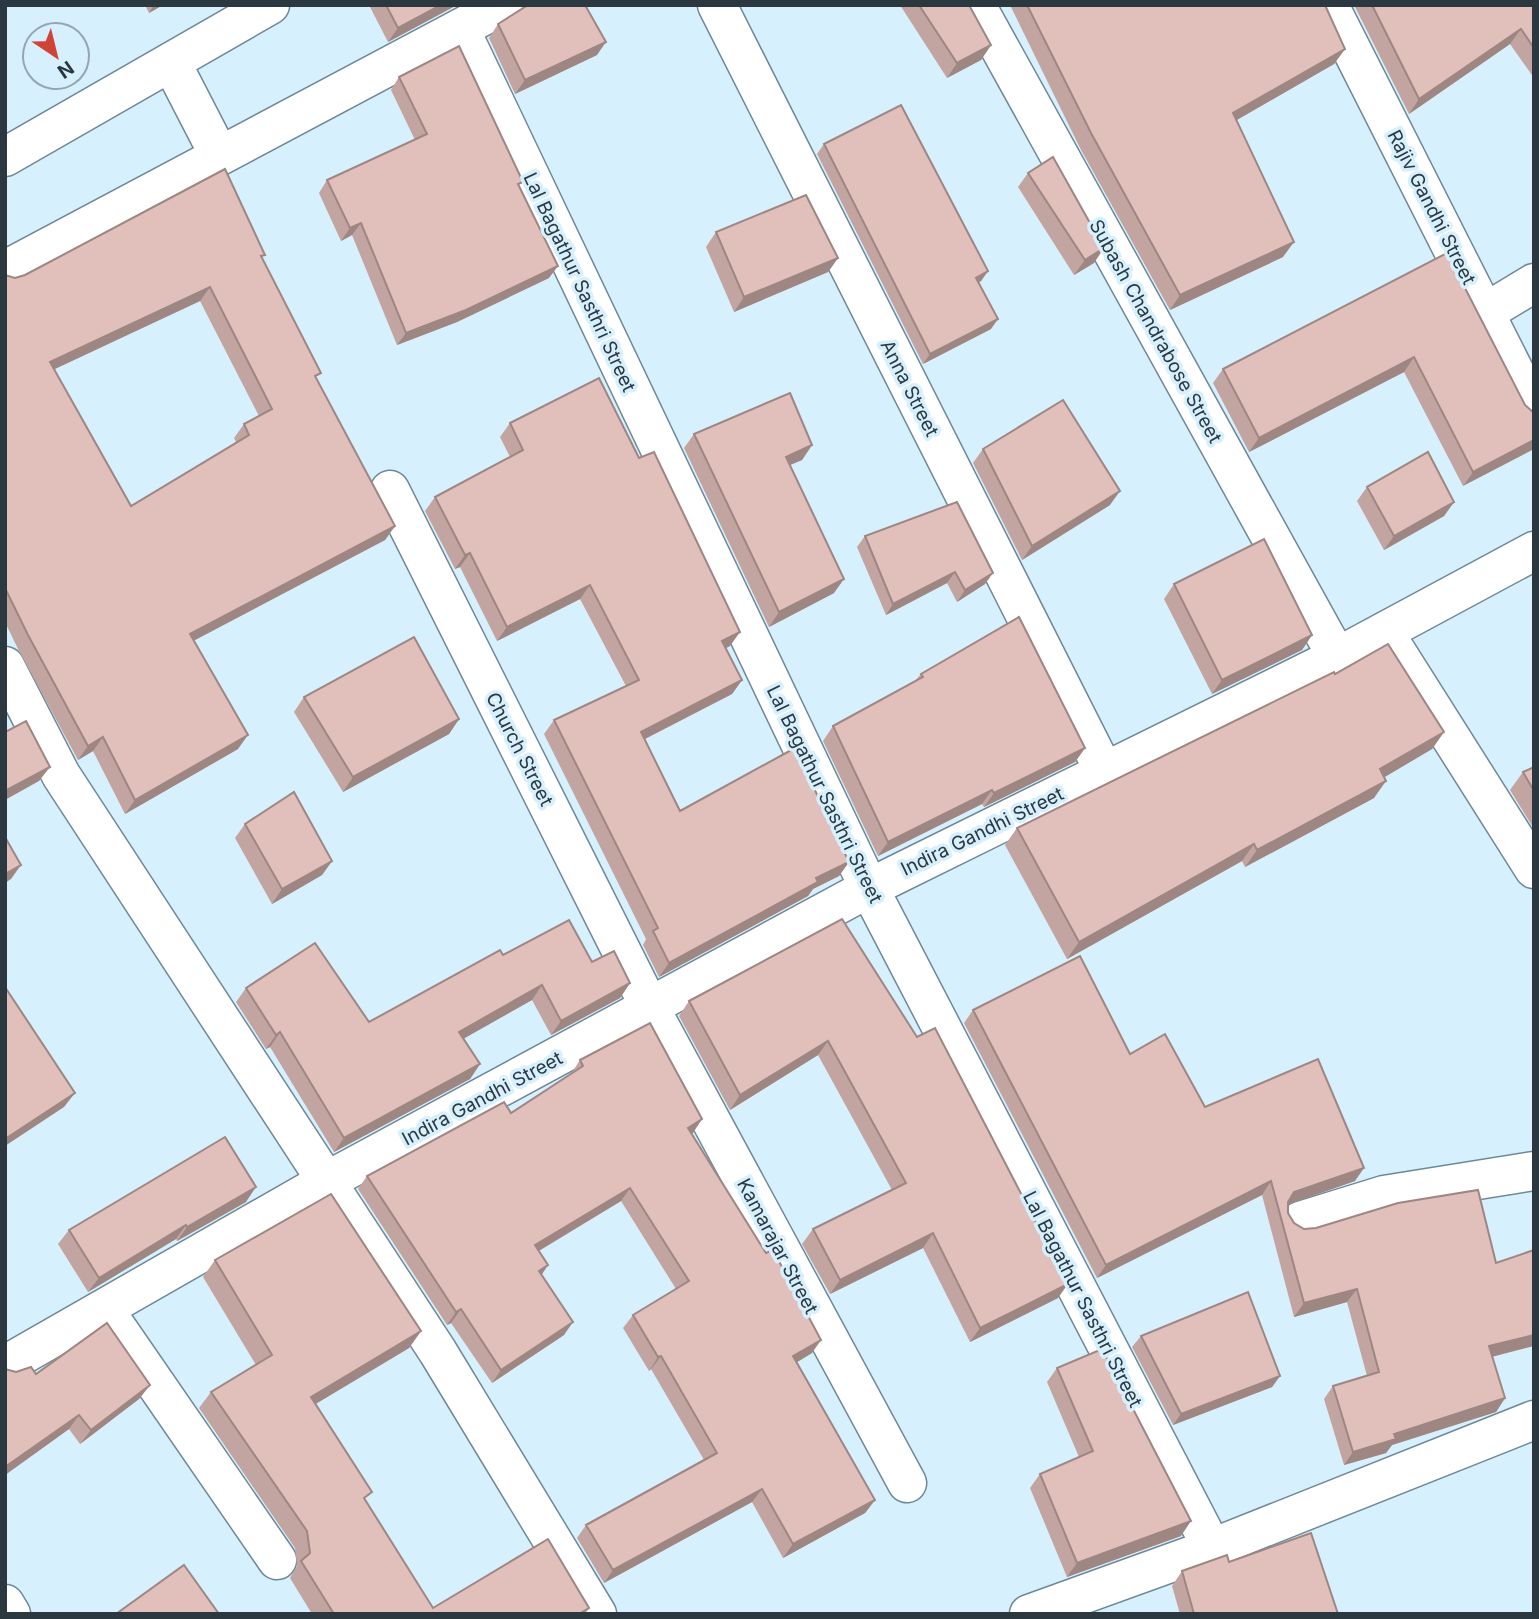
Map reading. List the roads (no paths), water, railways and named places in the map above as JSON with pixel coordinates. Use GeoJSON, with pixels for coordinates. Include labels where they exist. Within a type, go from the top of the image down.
{"type":"FeatureCollection","features":[{"type":"Feature","properties":{"kind":"street"},"geometry":{"type":"LineString","coordinates":[[5,157],[270,5]]}},
{"type":"Feature","properties":{"kind":"street"},"geometry":{"type":"LineString","coordinates":[[5,270],[504,5]]}},
{"type":"Feature","properties":{"kind":"street","name":"Anna Street"},"geometry":{"type":"LineString","coordinates":[[717,5],[1104,771]]}},
{"type":"Feature","properties":{"kind":"street","name":"Subash Chandrabose Street"},"geometry":{"type":"LineString","coordinates":[[976,5],[1337,657]]}},
{"type":"Feature","properties":{"kind":"street","name":"Rajiv Gandhi Street"},"geometry":{"type":"LineString","coordinates":[[1329,5],[1534,410]]}},
{"type":"Feature","properties":{"kind":"street","name":"Lal Bagathur Sasthri Street"},"geometry":{"type":"LineString","coordinates":[[460,29],[869,888],[1212,1548]]}},
{"type":"Feature","properties":{"kind":"street"},"geometry":{"type":"LineString","coordinates":[[171,62],[219,155]]}},
{"type":"Feature","properties":{"kind":"street"},"geometry":{"type":"LineString","coordinates":[[1486,312],[1534,283]]}},
{"type":"Feature","properties":{"kind":"street","name":"Church Street"},"geometry":{"type":"LineString","coordinates":[[390,490],[650,1008]]}},
{"type":"Feature","properties":{"kind":"street","name":"Indira Gandhi Street"},"geometry":{"type":"LineString","coordinates":[[5,1365],[325,1182],[869,888],[1337,657],[1534,551]]}},
{"type":"Feature","properties":{"kind":"street"},"geometry":{"type":"LineString","coordinates":[[1384,632],[1534,869]]}},
{"type":"Feature","properties":{"kind":"street"},"geometry":{"type":"LineString","coordinates":[[5,666],[61,775],[438,1352],[597,1614]]}},
{"type":"Feature","properties":{"kind":"street","name":"Kamarajar Street"},"geometry":{"type":"LineString","coordinates":[[650,1008],[907,1483]]}},
{"type":"Feature","properties":{"kind":"street"},"geometry":{"type":"LineString","coordinates":[[1300,1221],[1384,1195],[1534,1171]]}},
{"type":"Feature","properties":{"kind":"street"},"geometry":{"type":"LineString","coordinates":[[104,1309],[277,1560]]}},
{"type":"Feature","properties":{"kind":"street"},"geometry":{"type":"LineString","coordinates":[[1029,1614],[1212,1548],[1534,1420]]}},
{"type":"Feature","properties":{"kind":"street"},"geometry":{"type":"LineString","coordinates":[[5,1604],[11,1614]]}}]}
